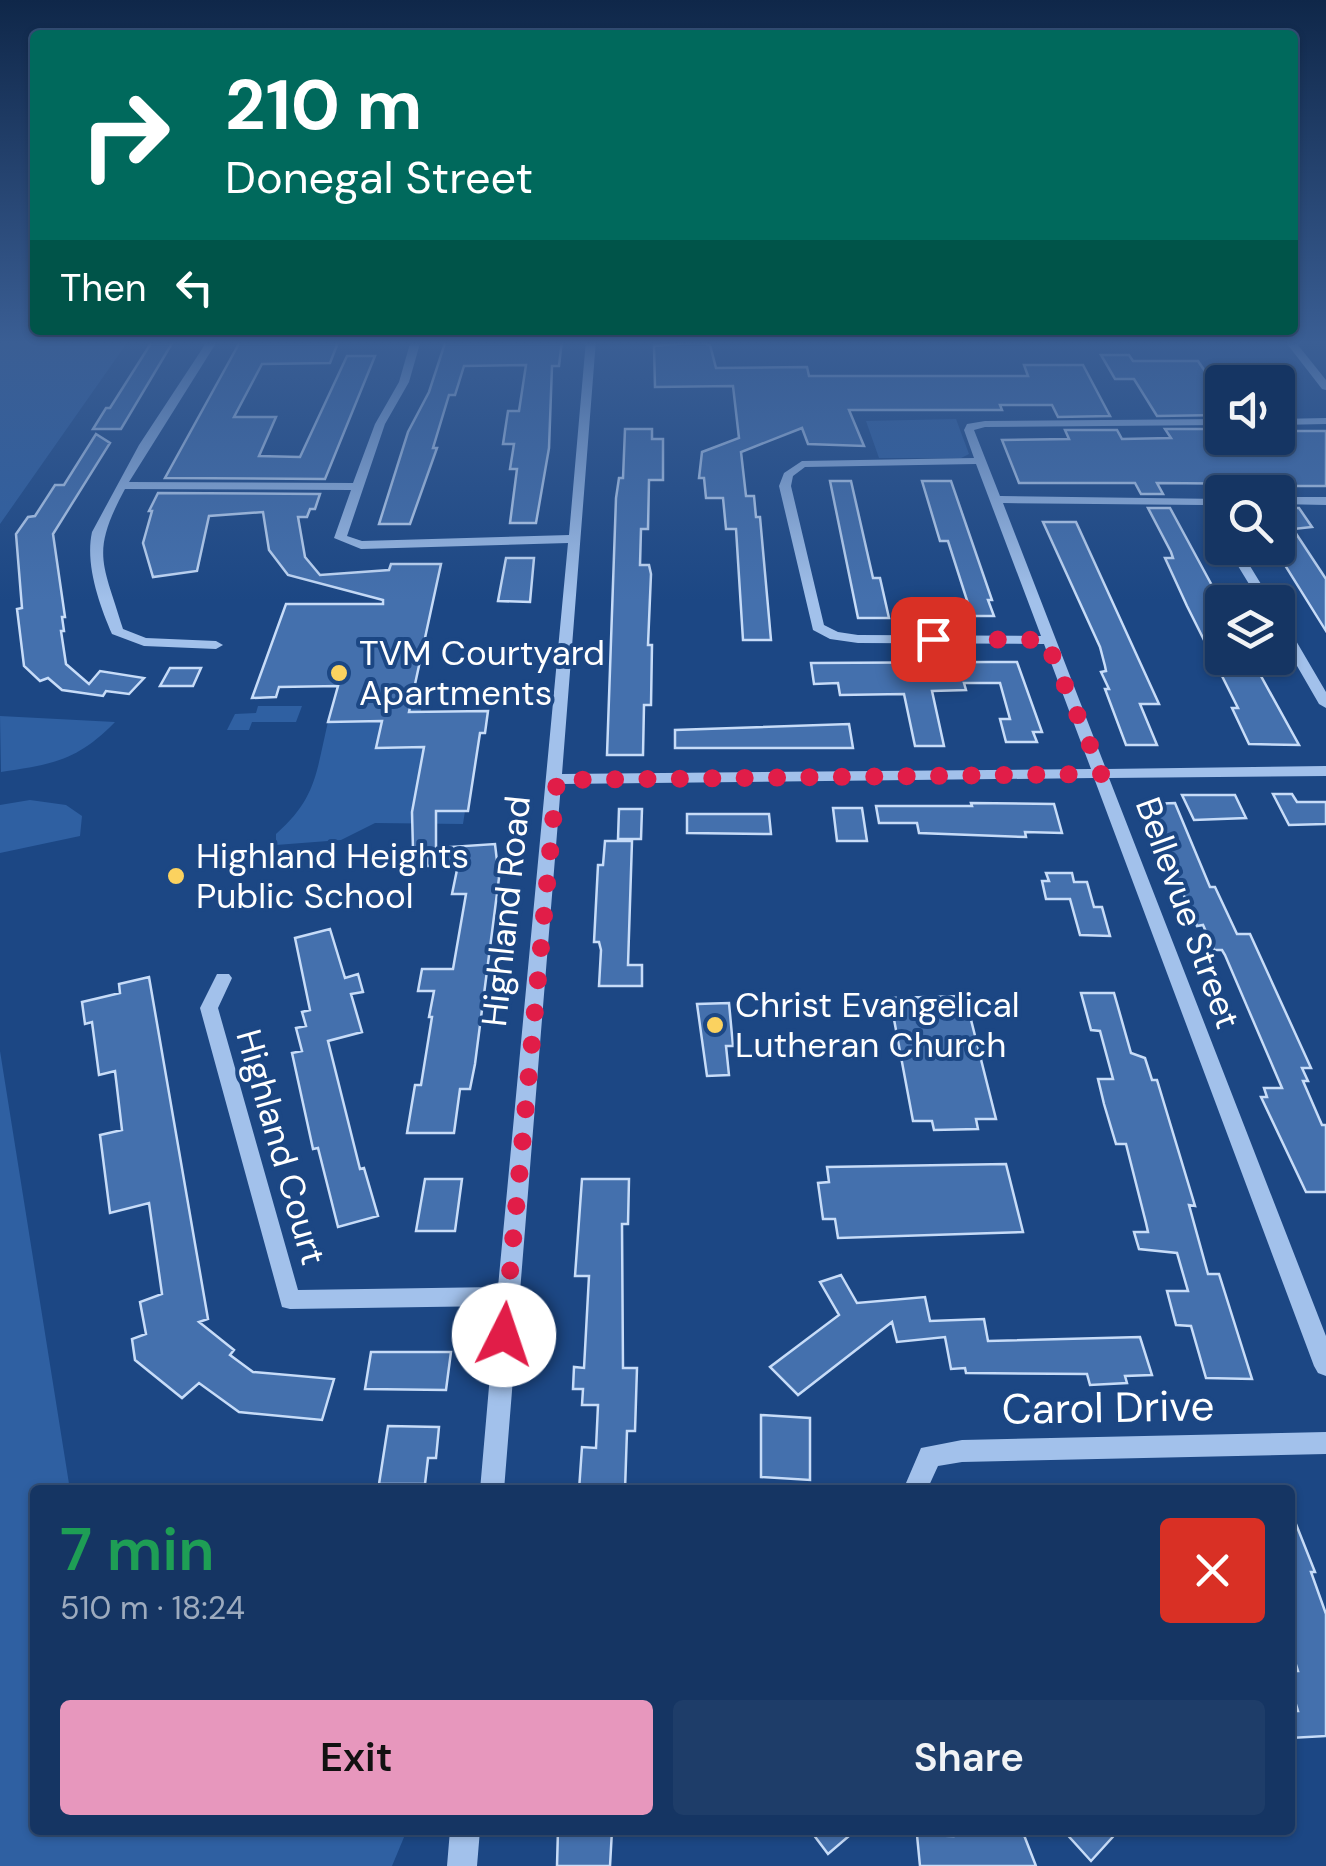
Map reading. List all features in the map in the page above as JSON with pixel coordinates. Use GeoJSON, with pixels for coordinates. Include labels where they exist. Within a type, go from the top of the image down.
{"type":"FeatureCollection","features":[{"type":"Feature","properties":{"kind":"street"},"geometry":{"type":"LineString","coordinates":[[159,427],[101,523],[94,546],[118,631],[144,642],[216,645]]}},
{"type":"Feature","properties":{"kind":"street"},"geometry":{"type":"LineString","coordinates":[[379,427],[340,538],[361,545],[573,539]]}},
{"type":"Feature","properties":{"kind":"street","name":"Highland Road"},"geometry":{"type":"LineString","coordinates":[[492,1485],[557,780],[583,427]]}},
{"type":"Feature","properties":{"kind":"street","name":"Bellevue Street"},"geometry":{"type":"LineString","coordinates":[[971,427],[980,461],[1046,640],[1321,1338],[1326,1366]]}},
{"type":"Feature","properties":{"kind":"street"},"geometry":{"type":"LineString","coordinates":[[980,461],[802,464],[788,475],[785,486],[818,627],[835,636],[858,639],[1046,640]]}},
{"type":"Feature","properties":{"kind":"street"},"geometry":{"type":"LineString","coordinates":[[123,485],[356,486]]}},
{"type":"Feature","properties":{"kind":"street"},"geometry":{"type":"LineString","coordinates":[[994,499],[1205,502]]}},
{"type":"Feature","properties":{"kind":"street"},"geometry":{"type":"LineString","coordinates":[[1295,501],[1326,500]]}},
{"type":"Feature","properties":{"kind":"street"},"geometry":{"type":"LineString","coordinates":[[1295,651],[1326,704]]}},
{"type":"Feature","properties":{"kind":"street"},"geometry":{"type":"LineString","coordinates":[[557,780],[1326,771]]}},
{"type":"Feature","properties":{"kind":"street","name":"Highland Court"},"geometry":{"type":"LineString","coordinates":[[223,978],[209,1008],[290,1300],[508,1296]]}},
{"type":"Feature","properties":{"kind":"street","name":"Carol Drive"},"geometry":{"type":"LineString","coordinates":[[917,1485],[930,1456],[962,1450],[1326,1443]]}},
{"type":"Feature","properties":{"kind":"street"},"geometry":{"type":"LineString","coordinates":[[462,1866],[465,1835]]}},
{"type":"Feature","properties":{"kind":"shaded area"},"geometry":{"type":"Polygon","coordinates":[[[0,427],[68,427],[0,524],[0,427]]]}},
{"type":"Feature","properties":{"kind":"shaded area"},"geometry":{"type":"Polygon","coordinates":[[[868,427],[959,427],[969,454],[961,458],[879,458],[868,427]]]}},
{"type":"Feature","properties":{"kind":"shaded area"},"geometry":{"type":"Polygon","coordinates":[[[352,703],[422,704],[420,716],[383,716],[376,747],[424,747],[412,811],[465,811],[463,824],[375,823],[341,840],[276,845],[276,834],[300,808],[313,783],[328,722],[347,721],[352,703]]]}},
{"type":"Feature","properties":{"kind":"shaded area"},"geometry":{"type":"Polygon","coordinates":[[[258,706],[302,706],[296,722],[252,722],[249,730],[227,730],[235,714],[256,713],[258,706]]]}},
{"type":"Feature","properties":{"kind":"shaded area"},"geometry":{"type":"Polygon","coordinates":[[[0,716],[115,722],[88,745],[63,759],[1,772],[0,716]]]}},
{"type":"Feature","properties":{"kind":"shaded area"},"geometry":{"type":"Polygon","coordinates":[[[30,800],[66,805],[82,816],[80,836],[0,853],[0,805],[30,800]]]}},
{"type":"Feature","properties":{"kind":"shaded area"},"geometry":{"type":"Polygon","coordinates":[[[0,1051],[69,1485],[30,1485],[30,1835],[405,1835],[392,1866],[0,1866],[0,1051]]]}},
{"type":"Feature","properties":{"kind":"building"},"geometry":{"type":"Polygon","coordinates":[[[193,427],[272,427],[259,456],[300,457],[314,427],[346,427],[325,479],[165,478],[193,427]]]}},
{"type":"Feature","properties":{"kind":"building"},"geometry":{"type":"Polygon","coordinates":[[[411,427],[439,427],[433,448],[437,448],[410,524],[379,524],[411,427]]]}},
{"type":"Feature","properties":{"kind":"building"},"geometry":{"type":"Polygon","coordinates":[[[506,427],[550,427],[536,523],[510,523],[517,469],[510,469],[514,444],[503,444],[506,427]]]}},
{"type":"Feature","properties":{"kind":"building"},"geometry":{"type":"Polygon","coordinates":[[[738,427],[856,427],[864,446],[808,444],[802,428],[741,452],[746,496],[754,496],[756,517],[760,517],[771,640],[743,640],[736,529],[726,529],[723,498],[706,498],[704,478],[699,478],[702,452],[739,438],[738,427]]]}},
{"type":"Feature","properties":{"kind":"building"},"geometry":{"type":"Polygon","coordinates":[[[625,429],[652,429],[652,439],[663,439],[663,480],[649,480],[648,529],[641,529],[640,565],[649,565],[651,574],[651,705],[644,705],[643,755],[607,755],[616,498],[619,478],[623,478],[625,429]]]}},
{"type":"Feature","properties":{"kind":"building"},"geometry":{"type":"Polygon","coordinates":[[[1165,429],[1205,429],[1205,455],[1295,455],[1295,431],[1326,431],[1326,486],[1295,486],[1295,475],[1205,475],[1205,483],[1157,483],[1163,494],[1141,494],[1135,483],[1019,483],[1002,440],[1069,439],[1065,430],[1117,430],[1122,439],[1171,438],[1165,429]]]}},
{"type":"Feature","properties":{"kind":"building"},"geometry":{"type":"Polygon","coordinates":[[[96,434],[110,443],[53,534],[65,617],[61,631],[66,664],[89,684],[100,671],[144,678],[129,694],[106,691],[103,696],[62,690],[48,678],[40,681],[24,666],[17,609],[22,608],[16,534],[28,517],[35,516],[55,485],[64,485],[96,434]]]}},
{"type":"Feature","properties":{"kind":"building"},"geometry":{"type":"Polygon","coordinates":[[[830,481],[851,481],[873,578],[880,578],[889,618],[858,618],[830,481]]]}},
{"type":"Feature","properties":{"kind":"building"},"geometry":{"type":"Polygon","coordinates":[[[922,481],[951,481],[994,616],[972,616],[948,541],[940,541],[922,481]]]}},
{"type":"Feature","properties":{"kind":"building"},"geometry":{"type":"Polygon","coordinates":[[[158,493],[320,494],[315,509],[310,509],[307,517],[298,517],[305,557],[320,575],[389,570],[391,564],[441,564],[409,712],[488,711],[485,733],[480,733],[468,811],[436,811],[436,848],[495,844],[499,878],[475,1064],[470,1089],[460,1089],[454,1133],[407,1133],[415,1085],[421,1085],[432,1017],[434,991],[418,991],[422,969],[453,969],[466,894],[452,894],[458,865],[427,866],[427,849],[413,850],[412,812],[424,747],[376,748],[382,721],[328,722],[338,686],[279,687],[276,697],[252,698],[286,604],[383,604],[383,600],[288,575],[269,550],[263,512],[209,516],[197,571],[153,577],[143,543],[149,511],[158,493]]]}},
{"type":"Feature","properties":{"kind":"building"},"geometry":{"type":"Polygon","coordinates":[[[1148,508],[1170,508],[1212,585],[1205,585],[1205,642],[1165,558],[1173,558],[1148,508]]]}},
{"type":"Feature","properties":{"kind":"building"},"geometry":{"type":"Polygon","coordinates":[[[1295,508],[1299,508],[1312,527],[1295,529],[1295,508]]]}},
{"type":"Feature","properties":{"kind":"building"},"geometry":{"type":"Polygon","coordinates":[[[1043,522],[1076,522],[1159,704],[1140,704],[1157,745],[1126,745],[1105,689],[1109,689],[1101,672],[1106,671],[1100,647],[1043,522]]]}},
{"type":"Feature","properties":{"kind":"building"},"geometry":{"type":"Polygon","coordinates":[[[1295,532],[1326,579],[1326,631],[1285,565],[1295,565],[1295,532]]]}},
{"type":"Feature","properties":{"kind":"building"},"geometry":{"type":"Polygon","coordinates":[[[506,558],[534,558],[530,602],[498,601],[506,558]]]}},
{"type":"Feature","properties":{"kind":"building"},"geometry":{"type":"Polygon","coordinates":[[[1017,662],[1042,732],[1033,732],[1037,742],[1006,742],[1000,719],[1010,719],[1000,683],[964,683],[966,690],[932,691],[944,746],[915,746],[904,694],[840,695],[838,683],[814,684],[811,663],[1017,662]]]}},
{"type":"Feature","properties":{"kind":"building"},"geometry":{"type":"Polygon","coordinates":[[[170,668],[201,668],[193,686],[160,686],[170,668]]]}},
{"type":"Feature","properties":{"kind":"building"},"geometry":{"type":"Polygon","coordinates":[[[1222,675],[1260,675],[1299,745],[1249,744],[1232,708],[1238,708],[1222,675]]]}},
{"type":"Feature","properties":{"kind":"building"},"geometry":{"type":"Polygon","coordinates":[[[849,724],[853,748],[675,748],[675,730],[849,724]]]}},
{"type":"Feature","properties":{"kind":"building"},"geometry":{"type":"Polygon","coordinates":[[[1273,794],[1292,794],[1297,802],[1326,802],[1326,824],[1289,825],[1273,794]]]}},
{"type":"Feature","properties":{"kind":"building"},"geometry":{"type":"Polygon","coordinates":[[[1182,795],[1235,795],[1246,818],[1194,820],[1182,795]]]}},
{"type":"Feature","properties":{"kind":"building"},"geometry":{"type":"Polygon","coordinates":[[[971,803],[1054,804],[1062,833],[1025,832],[1026,837],[919,833],[917,823],[879,823],[876,806],[972,806],[971,803]]]}},
{"type":"Feature","properties":{"kind":"building"},"geometry":{"type":"Polygon","coordinates":[[[1175,803],[1210,887],[1215,887],[1237,934],[1250,934],[1311,1068],[1302,1068],[1308,1081],[1303,1081],[1322,1125],[1326,1125],[1326,1192],[1306,1192],[1261,1097],[1267,1097],[1264,1088],[1282,1088],[1225,955],[1222,950],[1214,950],[1203,925],[1197,926],[1166,854],[1172,854],[1151,804],[1175,803]]]}},
{"type":"Feature","properties":{"kind":"building"},"geometry":{"type":"Polygon","coordinates":[[[833,808],[862,808],[867,841],[837,841],[833,808]]]}},
{"type":"Feature","properties":{"kind":"building"},"geometry":{"type":"Polygon","coordinates":[[[619,809],[642,809],[641,839],[618,839],[619,809]]]}},
{"type":"Feature","properties":{"kind":"building"},"geometry":{"type":"Polygon","coordinates":[[[687,814],[769,814],[771,834],[687,833],[687,814]]]}},
{"type":"Feature","properties":{"kind":"building"},"geometry":{"type":"Polygon","coordinates":[[[605,841],[632,841],[628,965],[642,965],[642,986],[599,986],[601,950],[599,942],[594,942],[598,865],[603,865],[605,841]]]}},
{"type":"Feature","properties":{"kind":"building"},"geometry":{"type":"Polygon","coordinates":[[[1046,873],[1072,873],[1074,882],[1087,882],[1094,907],[1102,907],[1110,936],[1080,935],[1070,899],[1046,899],[1042,881],[1049,881],[1046,873]]]}},
{"type":"Feature","properties":{"kind":"building"},"geometry":{"type":"Polygon","coordinates":[[[330,929],[345,978],[358,974],[363,992],[351,994],[362,1032],[328,1041],[360,1169],[364,1168],[378,1216],[338,1227],[318,1148],[313,1149],[292,1053],[302,1051],[296,1028],[306,1026],[302,1012],[310,1010],[295,938],[330,929]]]}},
{"type":"Feature","properties":{"kind":"building"},"geometry":{"type":"Polygon","coordinates":[[[149,977],[208,1319],[199,1322],[234,1350],[230,1355],[253,1372],[334,1379],[322,1420],[239,1412],[199,1383],[182,1398],[135,1360],[132,1339],[146,1334],[140,1302],[162,1294],[149,1203],[110,1213],[100,1135],[122,1130],[115,1071],[99,1075],[92,1022],[85,1024],[82,1002],[120,993],[119,984],[149,977]]]}},
{"type":"Feature","properties":{"kind":"building"},"geometry":{"type":"Polygon","coordinates":[[[1081,993],[1114,993],[1131,1053],[1145,1058],[1152,1080],[1157,1080],[1195,1206],[1189,1205],[1208,1274],[1219,1274],[1252,1379],[1206,1378],[1191,1326],[1176,1325],[1167,1291],[1188,1291],[1177,1253],[1139,1249],[1134,1232],[1148,1232],[1146,1223],[1126,1144],[1116,1144],[1104,1104],[1098,1079],[1113,1079],[1100,1031],[1091,1030],[1081,993]]]}},
{"type":"Feature","properties":{"kind":"building"},"geometry":{"type":"Polygon","coordinates":[[[965,996],[996,1119],[976,1119],[978,1129],[934,1130],[932,1121],[913,1121],[890,998],[965,996]]]}},
{"type":"Feature","properties":{"kind":"building","name":"Christ Evangelical Lutheran Church"},"geometry":{"type":"Polygon","coordinates":[[[729,1003],[733,1046],[726,1046],[729,1075],[707,1076],[697,1004],[729,1003]]]}},
{"type":"Feature","properties":{"kind":"building"},"geometry":{"type":"Polygon","coordinates":[[[1006,1164],[1023,1232],[838,1238],[835,1219],[823,1219],[818,1183],[829,1182],[827,1167],[1006,1164]]]}},
{"type":"Feature","properties":{"kind":"building"},"geometry":{"type":"Polygon","coordinates":[[[425,1179],[462,1179],[455,1231],[416,1231],[425,1179]]]}},
{"type":"Feature","properties":{"kind":"building"},"geometry":{"type":"Polygon","coordinates":[[[582,1179],[629,1179],[628,1224],[622,1224],[623,1368],[637,1368],[635,1431],[627,1431],[625,1485],[579,1485],[582,1447],[596,1448],[598,1405],[582,1405],[583,1389],[573,1389],[574,1367],[584,1368],[589,1276],[575,1276],[582,1179]]]}},
{"type":"Feature","properties":{"kind":"building"},"geometry":{"type":"Polygon","coordinates":[[[841,1275],[857,1303],[925,1297],[930,1321],[984,1319],[988,1341],[1140,1337],[1152,1375],[1125,1376],[1127,1383],[1090,1385],[1087,1374],[966,1373],[965,1368],[951,1369],[945,1337],[897,1342],[892,1322],[798,1395],[770,1367],[839,1315],[820,1282],[841,1275]]]}},
{"type":"Feature","properties":{"kind":"building"},"geometry":{"type":"Polygon","coordinates":[[[371,1352],[451,1352],[446,1390],[365,1389],[371,1352]]]}},
{"type":"Feature","properties":{"kind":"building"},"geometry":{"type":"Polygon","coordinates":[[[761,1415],[810,1418],[810,1480],[761,1477],[761,1415]]]}},
{"type":"Feature","properties":{"kind":"building"},"geometry":{"type":"Polygon","coordinates":[[[388,1426],[439,1427],[436,1458],[428,1458],[425,1484],[379,1484],[388,1426]]]}},
{"type":"Feature","properties":{"kind":"building"},"geometry":{"type":"Polygon","coordinates":[[[1295,1522],[1326,1614],[1326,1736],[1295,1738],[1295,1522]]]}},
{"type":"Feature","properties":{"kind":"building"},"geometry":{"type":"Polygon","coordinates":[[[558,1835],[612,1835],[610,1866],[557,1866],[558,1835]]]}},
{"type":"Feature","properties":{"kind":"building"},"geometry":{"type":"Polygon","coordinates":[[[814,1835],[850,1835],[828,1854],[814,1835]]]}},
{"type":"Feature","properties":{"kind":"building"},"geometry":{"type":"Polygon","coordinates":[[[917,1835],[1024,1835],[1036,1866],[920,1866],[917,1835]]]}},
{"type":"Feature","properties":{"kind":"building"},"geometry":{"type":"Polygon","coordinates":[[[1068,1835],[1114,1835],[1091,1861],[1068,1835]]]}},
{"type":"Feature","properties":{"kind":"place","name":"TVM Courtyard Apartments"},"geometry":{"type":"Point","coordinates":[339,673]}},
{"type":"Feature","properties":{"kind":"place","name":"Highland Heights Public School"},"geometry":{"type":"Point","coordinates":[176,876]}},
{"type":"Feature","properties":{"kind":"place","name":"Christ Evangelical Lutheran Church"},"geometry":{"type":"Point","coordinates":[715,1025]}},
{"type":"Feature","properties":{"kind":"route"},"geometry":{"type":"LineString","coordinates":[[504,1335],[557,780],[1102,774],[1046,640],[933,639]]}}]}
